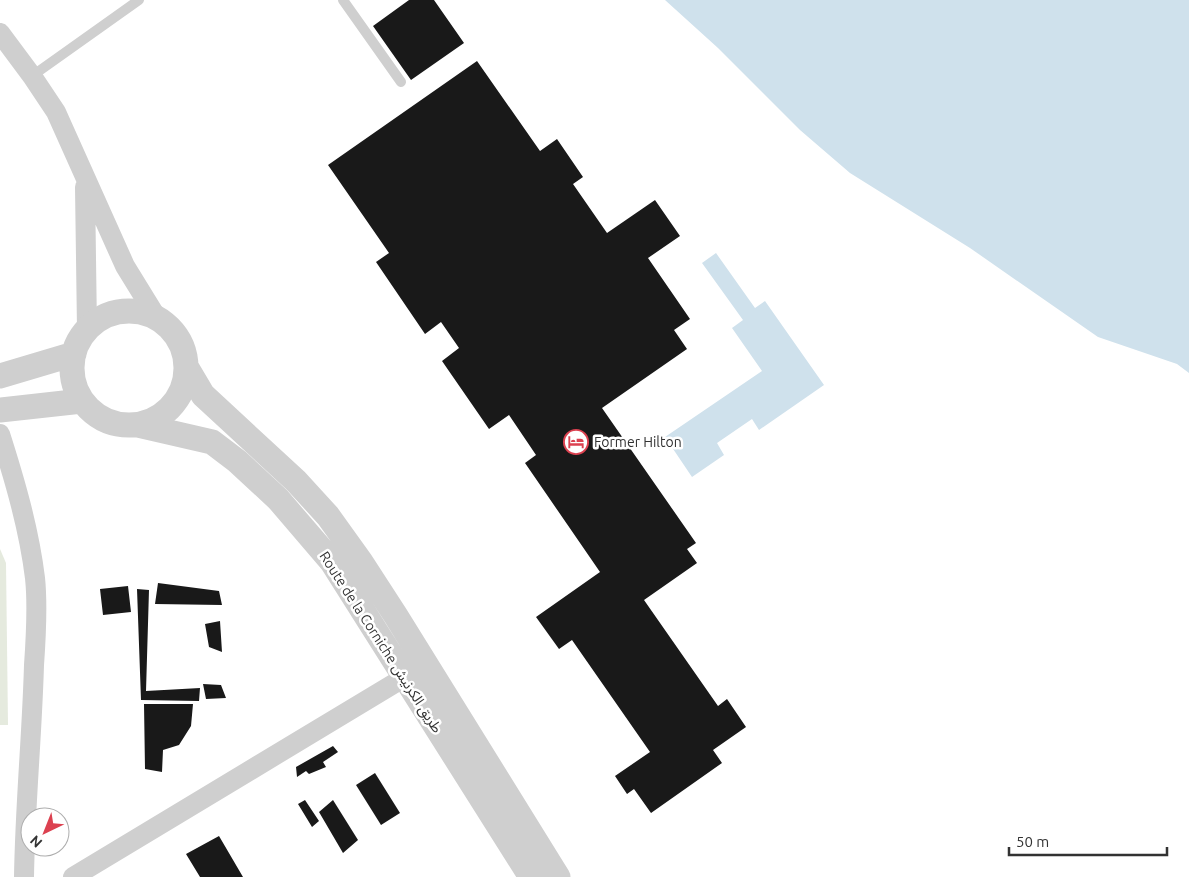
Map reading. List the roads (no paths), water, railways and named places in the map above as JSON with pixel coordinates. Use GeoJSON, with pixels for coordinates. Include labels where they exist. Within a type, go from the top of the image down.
{"type":"FeatureCollection","features":[{"type":"Feature","properties":{"kind":"street"},"geometry":{"type":"LineString","coordinates":[[0,33],[56,112],[124,266],[157,318],[172,331],[183,348],[187,368],[184,388],[173,406],[157,419],[138,425],[128,426],[107,421],[89,409],[82,401],[75,386],[72,370],[74,354],[79,341],[87,329],[102,318],[120,312],[139,312],[157,318]]}},
{"type":"Feature","properties":{"kind":"street"},"geometry":{"type":"LineString","coordinates":[[85,178],[87,329]]}},
{"type":"Feature","properties":{"kind":"street"},"geometry":{"type":"LineString","coordinates":[[0,376],[74,354]]}},
{"type":"Feature","properties":{"kind":"street","name":"Route de la Corniche طريق الكرنيش"},"geometry":{"type":"LineString","coordinates":[[187,368],[203,395],[296,481],[328,516],[361,562],[558,877]]}},
{"type":"Feature","properties":{"kind":"street"},"geometry":{"type":"LineString","coordinates":[[0,410],[82,401]]}},
{"type":"Feature","properties":{"kind":"street","name":"Route de la Corniche طريق الكرنيش"},"geometry":{"type":"LineString","coordinates":[[138,425],[212,442],[237,461],[278,499],[332,562],[531,877]]}},
{"type":"Feature","properties":{"kind":"street"},"geometry":{"type":"LineString","coordinates":[[0,434],[20,495],[35,579],[35,649],[24,827],[24,877]]}},
{"type":"Feature","properties":{"kind":"street"},"geometry":{"type":"LineString","coordinates":[[73,877],[405,677]]}},
{"type":"Feature","properties":{"kind":"lane"},"geometry":{"type":"LineString","coordinates":[[32,76],[139,0]]}},
{"type":"Feature","properties":{"kind":"lane"},"geometry":{"type":"LineString","coordinates":[[343,0],[401,82]]}},
{"type":"Feature","properties":{"kind":"water"},"geometry":{"type":"Polygon","coordinates":[[[665,0],[1189,0],[1189,373],[1177,364],[1098,337],[970,248],[850,173],[800,130],[718,48],[665,0]]]}},
{"type":"Feature","properties":{"kind":"water"},"geometry":{"type":"Polygon","coordinates":[[[716,253],[755,308],[765,301],[824,385],[759,430],[752,419],[717,443],[724,455],[692,477],[665,437],[762,371],[732,328],[743,320],[702,263],[716,253]]]}},
{"type":"Feature","properties":{"kind":"place","name":"Former Hilton"},"geometry":{"type":"Point","coordinates":[576,442]}}]}
